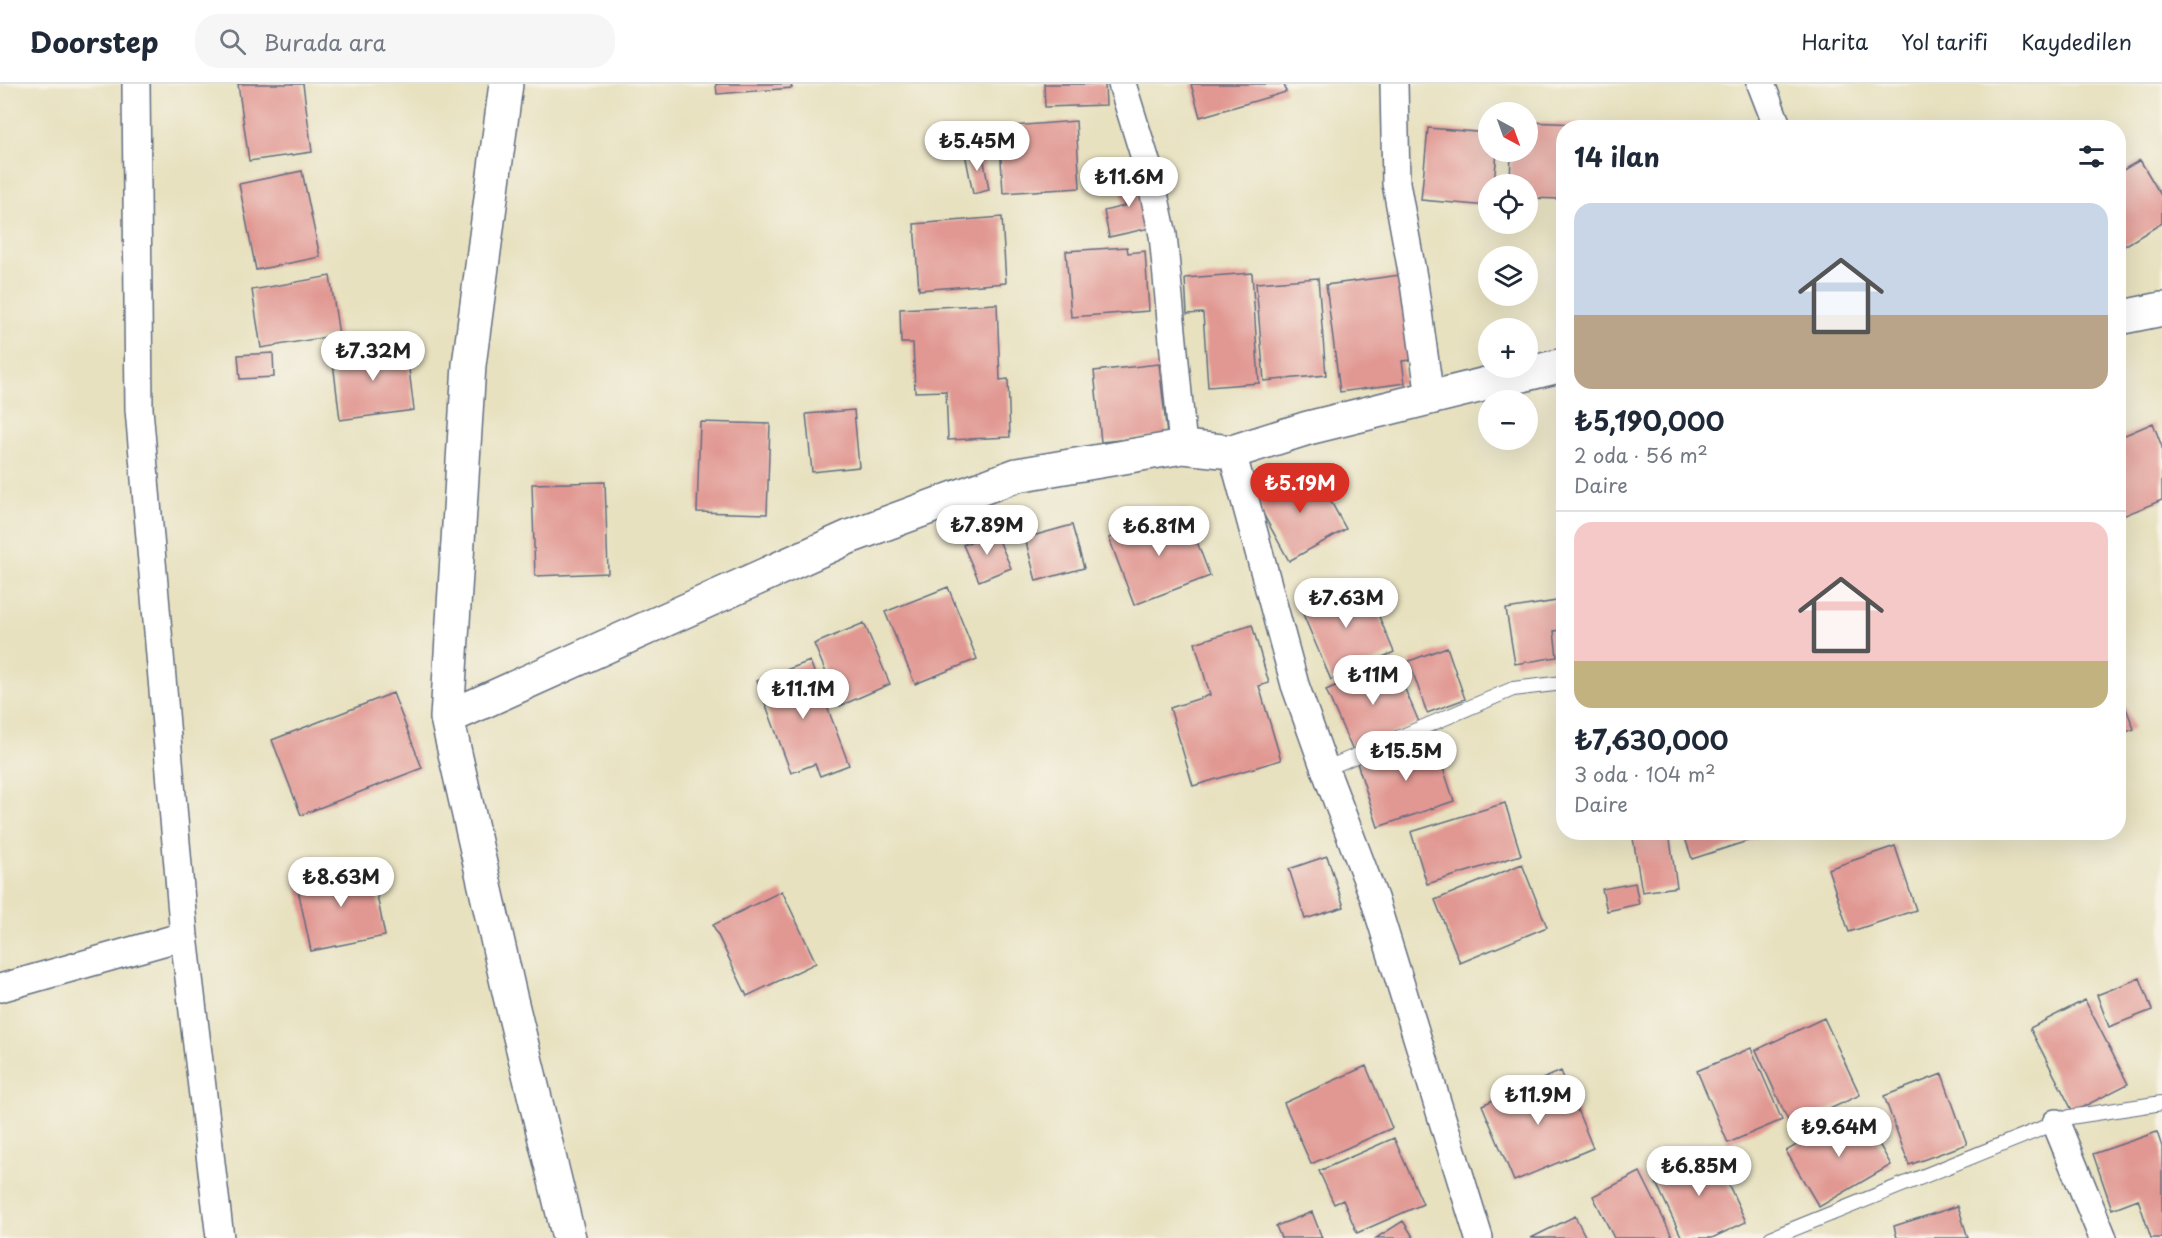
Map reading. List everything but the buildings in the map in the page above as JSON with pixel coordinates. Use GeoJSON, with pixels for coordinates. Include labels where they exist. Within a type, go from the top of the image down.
{"type":"FeatureCollection","features":[{"type":"Feature","properties":{"kind":"street"},"geometry":{"type":"LineString","coordinates":[[136,84],[139,409],[184,936],[220,1238]]}},
{"type":"Feature","properties":{"kind":"street"},"geometry":{"type":"LineString","coordinates":[[506,84],[469,365],[447,718],[510,996],[569,1238]]}},
{"type":"Feature","properties":{"kind":"street"},"geometry":{"type":"LineString","coordinates":[[1122,84],[1149,171],[1163,235],[1183,447]]}},
{"type":"Feature","properties":{"kind":"street"},"geometry":{"type":"LineString","coordinates":[[1394,84],[1396,183],[1414,283],[1430,398]]}},
{"type":"Feature","properties":{"kind":"street"},"geometry":{"type":"LineString","coordinates":[[1761,84],[1775,120]]}},
{"type":"Feature","properties":{"kind":"street"},"geometry":{"type":"LineString","coordinates":[[2126,316],[2162,309]]}},
{"type":"Feature","properties":{"kind":"street"},"geometry":{"type":"LineString","coordinates":[[447,718],[849,537],[1017,475],[1183,447],[1232,452],[1308,428],[1556,367]]}},
{"type":"Feature","properties":{"kind":"street"},"geometry":{"type":"LineString","coordinates":[[1232,452],[1295,685],[1324,769],[1374,898],[1479,1238]]}},
{"type":"Feature","properties":{"kind":"street"},"geometry":{"type":"LineString","coordinates":[[0,988],[184,936]]}},
{"type":"Feature","properties":{"kind":"street"},"geometry":{"type":"LineString","coordinates":[[2056,1123],[2103,1238]]}},
{"type":"Feature","properties":{"kind":"lane"},"geometry":{"type":"LineString","coordinates":[[1324,769],[1513,689],[1556,684]]}},
{"type":"Feature","properties":{"kind":"lane"},"geometry":{"type":"LineString","coordinates":[[1771,1238],[2070,1117],[2162,1102]]}}]}
